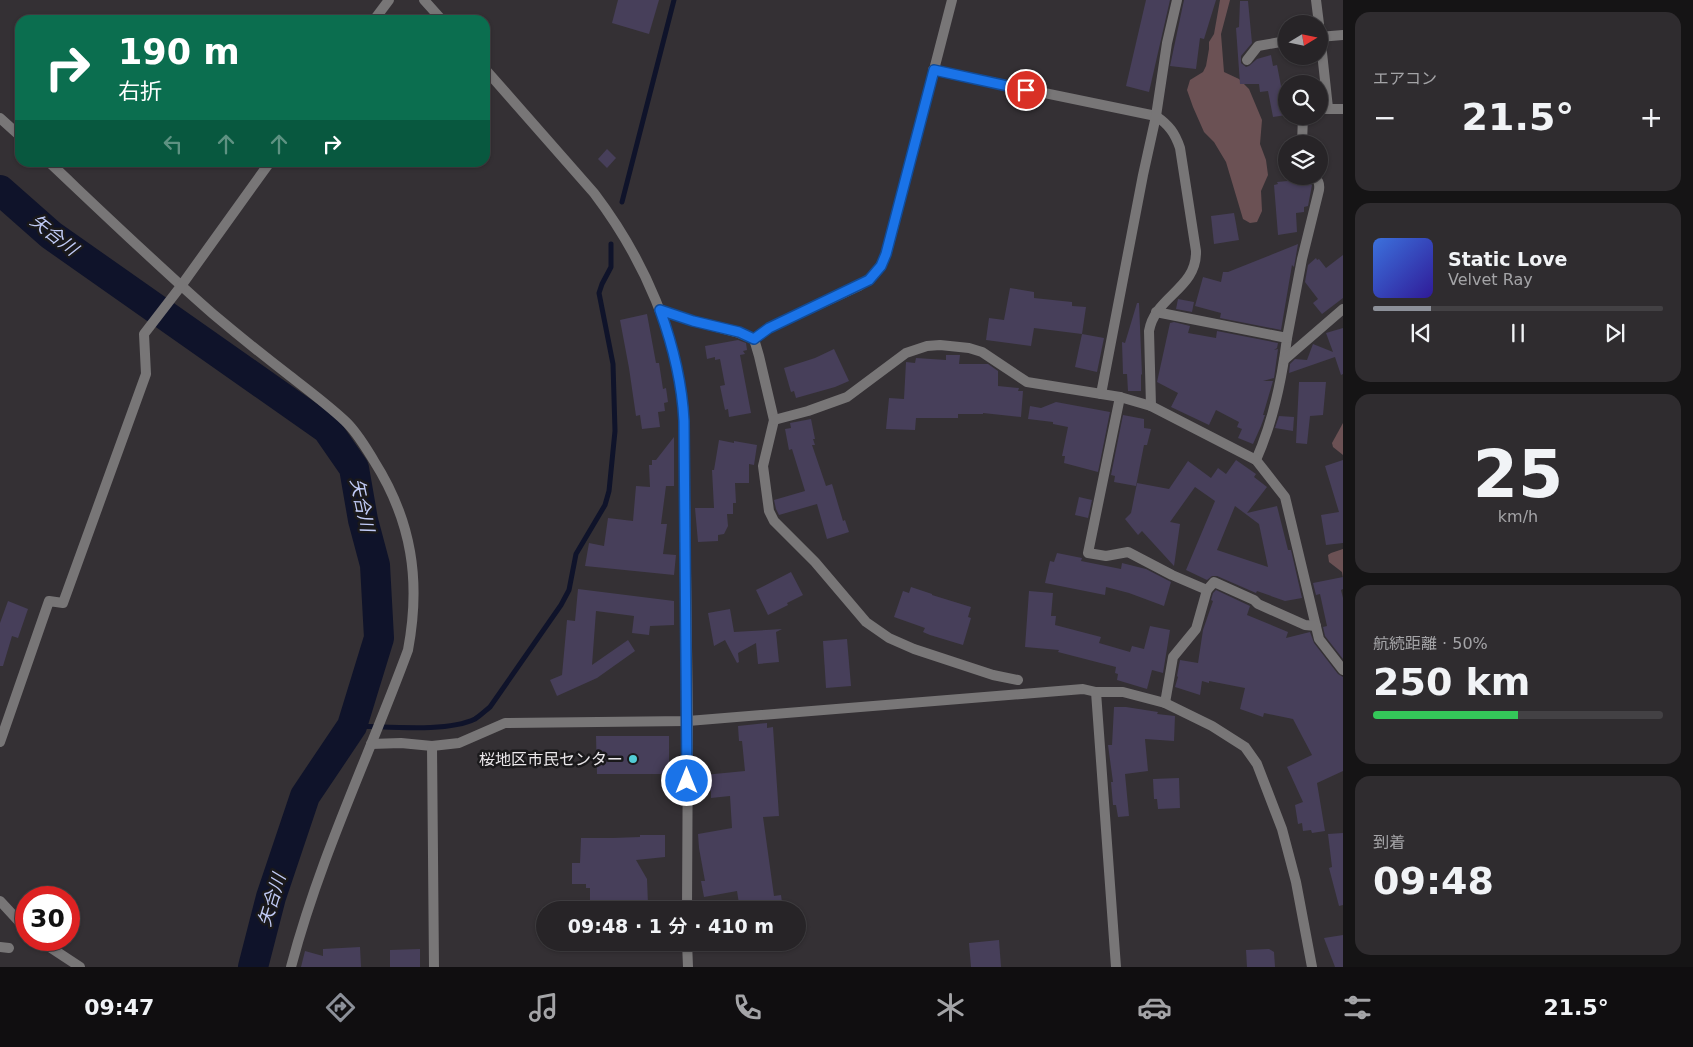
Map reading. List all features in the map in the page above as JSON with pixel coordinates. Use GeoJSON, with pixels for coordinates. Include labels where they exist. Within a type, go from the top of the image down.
{"type":"FeatureCollection","features":[{"type":"Feature","properties":{"kind":"street"},"geometry":{"type":"LineString","coordinates":[[378,15],[389,0]]}},
{"type":"Feature","properties":{"kind":"street"},"geometry":{"type":"LineString","coordinates":[[424,0],[438,15]]}},
{"type":"Feature","properties":{"kind":"street"},"geometry":{"type":"LineString","coordinates":[[754,339],[769,328],[859,286],[869,280],[881,266],[889,244],[952,0]]}},
{"type":"Feature","properties":{"kind":"street"},"geometry":{"type":"LineString","coordinates":[[1101,394],[1156,116],[1167,43],[1178,0]]}},
{"type":"Feature","properties":{"kind":"street"},"geometry":{"type":"LineString","coordinates":[[1316,0],[1318,15]]}},
{"type":"Feature","properties":{"kind":"street"},"geometry":{"type":"LineString","coordinates":[[1328,36],[1343,35]]}},
{"type":"Feature","properties":{"kind":"street"},"geometry":{"type":"LineString","coordinates":[[1247,60],[1258,46],[1278,42]]}},
{"type":"Feature","properties":{"kind":"street"},"geometry":{"type":"LineString","coordinates":[[934,70],[1156,116],[1174,132],[1180,148],[1196,262],[1186,282],[1156,312],[1151,323],[1149,331],[1151,406]]}},
{"type":"Feature","properties":{"kind":"street"},"geometry":{"type":"LineString","coordinates":[[490,75],[594,193],[610,214],[636,258],[660,310],[677,363],[684,413],[688,722],[687,901]]}},
{"type":"Feature","properties":{"kind":"street"},"geometry":{"type":"LineString","coordinates":[[1328,109],[1343,109]]}},
{"type":"Feature","properties":{"kind":"street"},"geometry":{"type":"LineString","coordinates":[[0,118],[15,132]]}},
{"type":"Feature","properties":{"kind":"street"},"geometry":{"type":"LineString","coordinates":[[54,167],[178,290],[347,422],[364,444],[388,487],[400,513],[409,543],[414,574],[415,599],[408,650],[336,829],[291,967]]}},
{"type":"Feature","properties":{"kind":"street"},"geometry":{"type":"LineString","coordinates":[[0,742],[49,601],[63,603],[146,374],[144,334],[266,167]]}},
{"type":"Feature","properties":{"kind":"street"},"geometry":{"type":"LineString","coordinates":[[1256,460],[1267,435],[1284,360],[1286,338],[1302,259],[1320,185]]}},
{"type":"Feature","properties":{"kind":"street"},"geometry":{"type":"LineString","coordinates":[[1284,360],[1343,309]]}},
{"type":"Feature","properties":{"kind":"street"},"geometry":{"type":"LineString","coordinates":[[660,310],[693,321],[739,332],[754,339],[774,420],[763,466],[769,511],[774,521],[815,562],[866,622],[889,638],[914,649],[1018,680]]}},
{"type":"Feature","properties":{"kind":"street"},"geometry":{"type":"LineString","coordinates":[[1156,312],[1286,338]]}},
{"type":"Feature","properties":{"kind":"street"},"geometry":{"type":"LineString","coordinates":[[774,420],[808,411],[847,396],[906,353],[927,346],[940,345],[969,348],[982,352],[1027,382],[1120,397],[1151,406],[1256,460],[1286,496],[1319,639],[1343,670]]}},
{"type":"Feature","properties":{"kind":"street"},"geometry":{"type":"LineString","coordinates":[[1120,397],[1088,553],[1106,556],[1128,552],[1172,575],[1207,590]]}},
{"type":"Feature","properties":{"kind":"street"},"geometry":{"type":"LineString","coordinates":[[1165,703],[1173,657],[1196,628],[1207,590],[1214,582],[1305,625],[1316,626]]}},
{"type":"Feature","properties":{"kind":"street"},"geometry":{"type":"LineString","coordinates":[[372,741],[432,746],[459,743],[505,723],[688,722],[1083,689],[1096,692],[1123,692],[1165,703],[1212,726],[1245,747],[1257,764],[1282,829],[1296,882],[1312,967]]}},
{"type":"Feature","properties":{"kind":"street"},"geometry":{"type":"LineString","coordinates":[[1096,692],[1116,967]]}},
{"type":"Feature","properties":{"kind":"street"},"geometry":{"type":"LineString","coordinates":[[432,746],[434,967]]}},
{"type":"Feature","properties":{"kind":"street"},"geometry":{"type":"LineString","coordinates":[[0,901],[15,917]]}},
{"type":"Feature","properties":{"kind":"street"},"geometry":{"type":"LineString","coordinates":[[56,951],[80,967]]}},
{"type":"Feature","properties":{"kind":"street"},"geometry":{"type":"LineString","coordinates":[[687,951],[688,967]]}},
{"type":"Feature","properties":{"kind":"shaded area"},"geometry":{"type":"Polygon","coordinates":[[[1220,0],[1230,0],[1221,34],[1224,72],[1239,79],[1249,89],[1262,120],[1260,144],[1266,160],[1268,175],[1261,191],[1262,211],[1257,222],[1250,223],[1243,219],[1226,162],[1214,142],[1204,132],[1187,90],[1190,80],[1203,72],[1206,66],[1209,42],[1214,34],[1220,0]]]}},
{"type":"Feature","properties":{"kind":"shaded area"},"geometry":{"type":"Polygon","coordinates":[[[1343,423],[1343,455],[1333,447],[1332,443],[1343,423]]]}},
{"type":"Feature","properties":{"kind":"shaded area"},"geometry":{"type":"Polygon","coordinates":[[[1343,549],[1343,578],[1342,572],[1329,562],[1328,555],[1343,549]]]}},
{"type":"Feature","properties":{"kind":"building"},"geometry":{"type":"Polygon","coordinates":[[[618,0],[659,0],[649,34],[612,23],[618,0]]]}},
{"type":"Feature","properties":{"kind":"building"},"geometry":{"type":"Polygon","coordinates":[[[1146,0],[1170,0],[1149,92],[1126,86],[1146,0]]]}},
{"type":"Feature","properties":{"kind":"building"},"geometry":{"type":"Polygon","coordinates":[[[1184,0],[1216,0],[1204,39],[1200,38],[1196,69],[1170,66],[1184,0]]]}},
{"type":"Feature","properties":{"kind":"building"},"geometry":{"type":"Polygon","coordinates":[[[1240,1],[1248,1],[1252,43],[1241,56],[1241,63],[1246,67],[1257,59],[1271,55],[1273,66],[1277,65],[1279,75],[1278,116],[1273,117],[1268,91],[1260,92],[1259,84],[1240,84],[1236,28],[1239,27],[1240,1]]]}},
{"type":"Feature","properties":{"kind":"building"},"geometry":{"type":"Polygon","coordinates":[[[607,149],[616,158],[607,168],[598,159],[607,149]]]}},
{"type":"Feature","properties":{"kind":"building"},"geometry":{"type":"Polygon","coordinates":[[[1274,185],[1312,185],[1308,206],[1304,207],[1304,212],[1296,213],[1297,232],[1278,235],[1274,185]]]}},
{"type":"Feature","properties":{"kind":"building"},"geometry":{"type":"Polygon","coordinates":[[[1234,213],[1239,240],[1214,244],[1211,216],[1234,213]]]}},
{"type":"Feature","properties":{"kind":"building"},"geometry":{"type":"Polygon","coordinates":[[[1298,244],[1294,267],[1292,265],[1281,330],[1220,318],[1221,313],[1195,306],[1203,277],[1221,282],[1223,272],[1228,272],[1298,244]]]}},
{"type":"Feature","properties":{"kind":"building"},"geometry":{"type":"Polygon","coordinates":[[[1343,255],[1343,298],[1322,314],[1313,303],[1318,299],[1305,282],[1308,265],[1316,258],[1326,268],[1343,255]]]}},
{"type":"Feature","properties":{"kind":"building"},"geometry":{"type":"Polygon","coordinates":[[[1010,288],[1034,292],[1034,298],[1072,302],[1072,306],[1086,307],[1082,334],[1034,328],[1031,346],[986,340],[989,318],[1004,320],[1010,288]]]}},
{"type":"Feature","properties":{"kind":"building"},"geometry":{"type":"Polygon","coordinates":[[[1178,299],[1194,302],[1192,312],[1176,309],[1178,299]]]}},
{"type":"Feature","properties":{"kind":"building"},"geometry":{"type":"Polygon","coordinates":[[[1137,303],[1139,303],[1141,391],[1128,391],[1127,374],[1123,374],[1122,342],[1125,343],[1137,303]]]}},
{"type":"Feature","properties":{"kind":"building"},"geometry":{"type":"Polygon","coordinates":[[[647,314],[656,363],[659,363],[663,389],[666,388],[668,402],[664,403],[665,411],[658,412],[660,427],[642,429],[640,415],[636,416],[620,320],[647,314]]]}},
{"type":"Feature","properties":{"kind":"building"},"geometry":{"type":"Polygon","coordinates":[[[1174,322],[1190,326],[1188,333],[1216,338],[1217,331],[1278,343],[1277,348],[1274,350],[1278,349],[1274,378],[1263,381],[1273,381],[1263,415],[1265,415],[1253,444],[1238,438],[1242,429],[1237,427],[1239,422],[1216,410],[1209,425],[1171,407],[1178,393],[1157,382],[1170,323],[1174,322]]]}},
{"type":"Feature","properties":{"kind":"building"},"geometry":{"type":"Polygon","coordinates":[[[1343,328],[1343,374],[1341,375],[1335,357],[1289,373],[1290,364],[1295,359],[1307,360],[1313,344],[1333,352],[1326,333],[1343,328]]]}},
{"type":"Feature","properties":{"kind":"building"},"geometry":{"type":"Polygon","coordinates":[[[1082,334],[1104,338],[1097,372],[1075,367],[1082,334]]]}},
{"type":"Feature","properties":{"kind":"building"},"geometry":{"type":"Polygon","coordinates":[[[738,340],[746,343],[747,350],[743,351],[745,354],[740,355],[751,413],[729,417],[728,409],[725,410],[720,386],[725,385],[720,359],[715,360],[715,357],[707,359],[705,346],[738,340]]]}},
{"type":"Feature","properties":{"kind":"building"},"geometry":{"type":"Polygon","coordinates":[[[834,349],[849,381],[796,398],[794,391],[791,392],[784,368],[815,358],[834,349]]]}},
{"type":"Feature","properties":{"kind":"building"},"geometry":{"type":"Polygon","coordinates":[[[946,355],[960,355],[959,364],[988,364],[998,371],[998,386],[1019,388],[1018,391],[1023,391],[1021,417],[983,413],[958,414],[958,418],[916,418],[915,430],[886,429],[889,398],[904,399],[906,362],[915,363],[916,358],[946,360],[946,355]]]}},
{"type":"Feature","properties":{"kind":"building"},"geometry":{"type":"Polygon","coordinates":[[[1299,382],[1326,382],[1323,415],[1310,416],[1307,444],[1296,443],[1299,382]]]}},
{"type":"Feature","properties":{"kind":"building"},"geometry":{"type":"Polygon","coordinates":[[[1056,402],[1110,412],[1098,472],[1064,463],[1065,456],[1062,456],[1068,427],[1053,424],[1053,422],[1028,419],[1030,406],[1041,408],[1056,402]]]}},
{"type":"Feature","properties":{"kind":"building"},"geometry":{"type":"Polygon","coordinates":[[[1123,415],[1144,419],[1144,428],[1151,429],[1147,445],[1144,445],[1136,486],[1114,482],[1115,476],[1111,475],[1123,415]]]}},
{"type":"Feature","properties":{"kind":"building"},"geometry":{"type":"Polygon","coordinates":[[[1279,416],[1294,417],[1293,431],[1275,428],[1279,416]]]}},
{"type":"Feature","properties":{"kind":"building"},"geometry":{"type":"Polygon","coordinates":[[[811,419],[815,439],[813,439],[815,445],[812,445],[826,486],[832,484],[843,521],[845,520],[849,532],[827,539],[817,504],[779,515],[774,500],[805,491],[792,449],[789,450],[785,429],[791,428],[790,423],[811,419]]]}},
{"type":"Feature","properties":{"kind":"building"},"geometry":{"type":"Polygon","coordinates":[[[674,437],[674,486],[666,486],[661,524],[667,524],[663,554],[676,555],[674,575],[585,566],[589,543],[604,546],[608,518],[633,521],[636,486],[650,487],[649,465],[652,465],[652,460],[656,460],[674,437]]]}},
{"type":"Feature","properties":{"kind":"building"},"geometry":{"type":"Polygon","coordinates":[[[719,440],[757,445],[754,465],[749,464],[749,483],[735,483],[736,503],[733,503],[733,514],[727,514],[728,526],[724,534],[718,535],[718,541],[698,542],[695,508],[714,508],[712,470],[714,470],[719,440]]]}},
{"type":"Feature","properties":{"kind":"building"},"geometry":{"type":"Polygon","coordinates":[[[1236,460],[1256,474],[1254,477],[1267,487],[1247,513],[1277,506],[1288,550],[1291,550],[1302,598],[1285,601],[1257,591],[1256,593],[1217,576],[1212,576],[1207,580],[1186,570],[1215,501],[1195,487],[1170,522],[1180,524],[1174,566],[1142,531],[1138,535],[1125,519],[1131,513],[1137,483],[1169,489],[1188,461],[1211,478],[1218,468],[1226,474],[1236,460]],[[1235,506],[1217,550],[1268,567],[1259,524],[1235,506]]]}},
{"type":"Feature","properties":{"kind":"building"},"geometry":{"type":"Polygon","coordinates":[[[1343,460],[1343,543],[1326,545],[1321,515],[1339,512],[1325,466],[1343,460]]]}},
{"type":"Feature","properties":{"kind":"building"},"geometry":{"type":"Polygon","coordinates":[[[1079,497],[1092,500],[1088,518],[1075,515],[1079,497]]]}},
{"type":"Feature","properties":{"kind":"building"},"geometry":{"type":"Polygon","coordinates":[[[1057,553],[1082,558],[1081,561],[1121,569],[1122,563],[1146,569],[1171,582],[1164,606],[1106,587],[1105,595],[1045,583],[1050,561],[1054,562],[1057,553]]]}},
{"type":"Feature","properties":{"kind":"building"},"geometry":{"type":"Polygon","coordinates":[[[791,572],[803,595],[768,615],[756,590],[791,572]]]}},
{"type":"Feature","properties":{"kind":"building"},"geometry":{"type":"Polygon","coordinates":[[[1343,577],[1343,589],[1341,590],[1343,598],[1343,659],[1325,636],[1323,627],[1327,626],[1320,594],[1316,595],[1313,583],[1343,577]]]}},
{"type":"Feature","properties":{"kind":"building"},"geometry":{"type":"Polygon","coordinates":[[[911,587],[971,607],[968,617],[971,618],[963,645],[930,635],[923,632],[925,628],[894,617],[903,591],[909,593],[911,587]]]}},
{"type":"Feature","properties":{"kind":"building"},"geometry":{"type":"Polygon","coordinates":[[[578,589],[674,601],[674,625],[650,626],[649,635],[632,633],[634,616],[596,611],[592,665],[628,640],[635,651],[597,678],[557,696],[550,680],[562,675],[567,620],[575,621],[578,589]]]}},
{"type":"Feature","properties":{"kind":"building"},"geometry":{"type":"Polygon","coordinates":[[[1216,590],[1250,606],[1247,615],[1288,632],[1286,638],[1310,632],[1314,643],[1338,674],[1343,677],[1343,771],[1317,783],[1325,831],[1312,833],[1311,830],[1303,831],[1302,823],[1298,824],[1295,805],[1303,802],[1287,767],[1312,755],[1293,719],[1264,713],[1263,717],[1240,709],[1245,688],[1202,681],[1200,695],[1175,687],[1180,660],[1198,663],[1203,630],[1213,601],[1211,600],[1213,593],[1216,590]]]}},
{"type":"Feature","properties":{"kind":"building"},"geometry":{"type":"Polygon","coordinates":[[[1029,591],[1053,593],[1051,616],[1056,616],[1055,625],[1101,637],[1099,643],[1130,652],[1132,646],[1144,649],[1150,626],[1170,630],[1163,673],[1152,670],[1147,689],[1117,680],[1116,667],[1058,652],[1059,650],[1025,647],[1029,591]]]}},
{"type":"Feature","properties":{"kind":"building"},"geometry":{"type":"Polygon","coordinates":[[[8,601],[28,609],[18,638],[12,636],[3,666],[0,666],[0,623],[8,601]]]}},
{"type":"Feature","properties":{"kind":"building"},"geometry":{"type":"Polygon","coordinates":[[[730,609],[734,632],[782,629],[776,632],[779,662],[758,664],[756,643],[738,653],[739,662],[737,663],[725,640],[714,646],[708,613],[730,609]]]}},
{"type":"Feature","properties":{"kind":"building"},"geometry":{"type":"Polygon","coordinates":[[[847,639],[851,686],[826,688],[823,641],[847,639]]]}},
{"type":"Feature","properties":{"kind":"building"},"geometry":{"type":"Polygon","coordinates":[[[1114,707],[1126,707],[1175,716],[1174,741],[1145,739],[1148,771],[1125,774],[1129,816],[1118,817],[1116,805],[1113,805],[1111,782],[1113,782],[1108,745],[1112,745],[1114,707]]]}},
{"type":"Feature","properties":{"kind":"building"},"geometry":{"type":"Polygon","coordinates":[[[767,723],[767,728],[773,727],[779,816],[763,817],[774,896],[781,895],[782,901],[739,901],[737,891],[704,897],[701,881],[705,881],[698,834],[732,828],[730,796],[711,798],[711,791],[705,791],[704,775],[745,771],[742,741],[739,741],[738,726],[767,723]]]}},
{"type":"Feature","properties":{"kind":"building","name":"桜地区市民センター"},"geometry":{"type":"Polygon","coordinates":[[[596,736],[669,736],[669,774],[597,774],[596,736]]]}},
{"type":"Feature","properties":{"kind":"building"},"geometry":{"type":"Polygon","coordinates":[[[1179,778],[1180,808],[1158,809],[1157,799],[1154,799],[1153,779],[1179,778]]]}},
{"type":"Feature","properties":{"kind":"building"},"geometry":{"type":"Polygon","coordinates":[[[1343,833],[1343,905],[1339,906],[1329,868],[1332,867],[1328,834],[1343,833]]]}},
{"type":"Feature","properties":{"kind":"building"},"geometry":{"type":"Polygon","coordinates":[[[640,835],[665,835],[665,857],[636,860],[647,879],[648,901],[590,901],[590,888],[586,888],[586,884],[572,884],[572,863],[580,863],[581,838],[640,837],[640,835]]]}},
{"type":"Feature","properties":{"kind":"building"},"geometry":{"type":"Polygon","coordinates":[[[1343,935],[1343,967],[1335,967],[1324,938],[1343,935]]]}},
{"type":"Feature","properties":{"kind":"building"},"geometry":{"type":"Polygon","coordinates":[[[999,940],[1001,967],[971,967],[969,943],[999,940]]]}},
{"type":"Feature","properties":{"kind":"building"},"geometry":{"type":"Polygon","coordinates":[[[360,947],[361,967],[301,967],[305,951],[323,956],[323,949],[360,947]]]}},
{"type":"Feature","properties":{"kind":"building"},"geometry":{"type":"Polygon","coordinates":[[[420,949],[420,967],[390,967],[390,950],[420,949]]]}},
{"type":"Feature","properties":{"kind":"building"},"geometry":{"type":"Polygon","coordinates":[[[1269,949],[1274,952],[1275,967],[1247,967],[1246,950],[1269,949]]]}},
{"type":"Feature","properties":{"kind":"waterway"},"geometry":{"type":"LineString","coordinates":[[622,202],[674,0]]}},
{"type":"Feature","properties":{"kind":"waterway","name":"矢合川"},"geometry":{"type":"LineString","coordinates":[[0,190],[51,235],[327,429],[354,468],[363,520],[375,565],[379,638],[352,726],[305,796],[271,897],[253,967]]}},
{"type":"Feature","properties":{"kind":"waterway"},"geometry":{"type":"LineString","coordinates":[[352,726],[432,727],[448,726],[475,719],[490,707],[561,605],[569,590],[576,554],[605,505],[609,491],[615,431],[613,364],[599,293],[611,267],[611,244]]}},
{"type":"Feature","properties":{"kind":"place","name":"桜地区市民センター"},"geometry":{"type":"Point","coordinates":[633,759]}},
{"type":"Feature","properties":{"kind":"route"},"geometry":{"type":"LineString","coordinates":[[687,781],[688,703],[683,397],[677,363],[660,310],[693,321],[739,332],[754,339],[769,328],[869,280],[881,266],[886,254],[934,70],[1026,90]]}}]}
